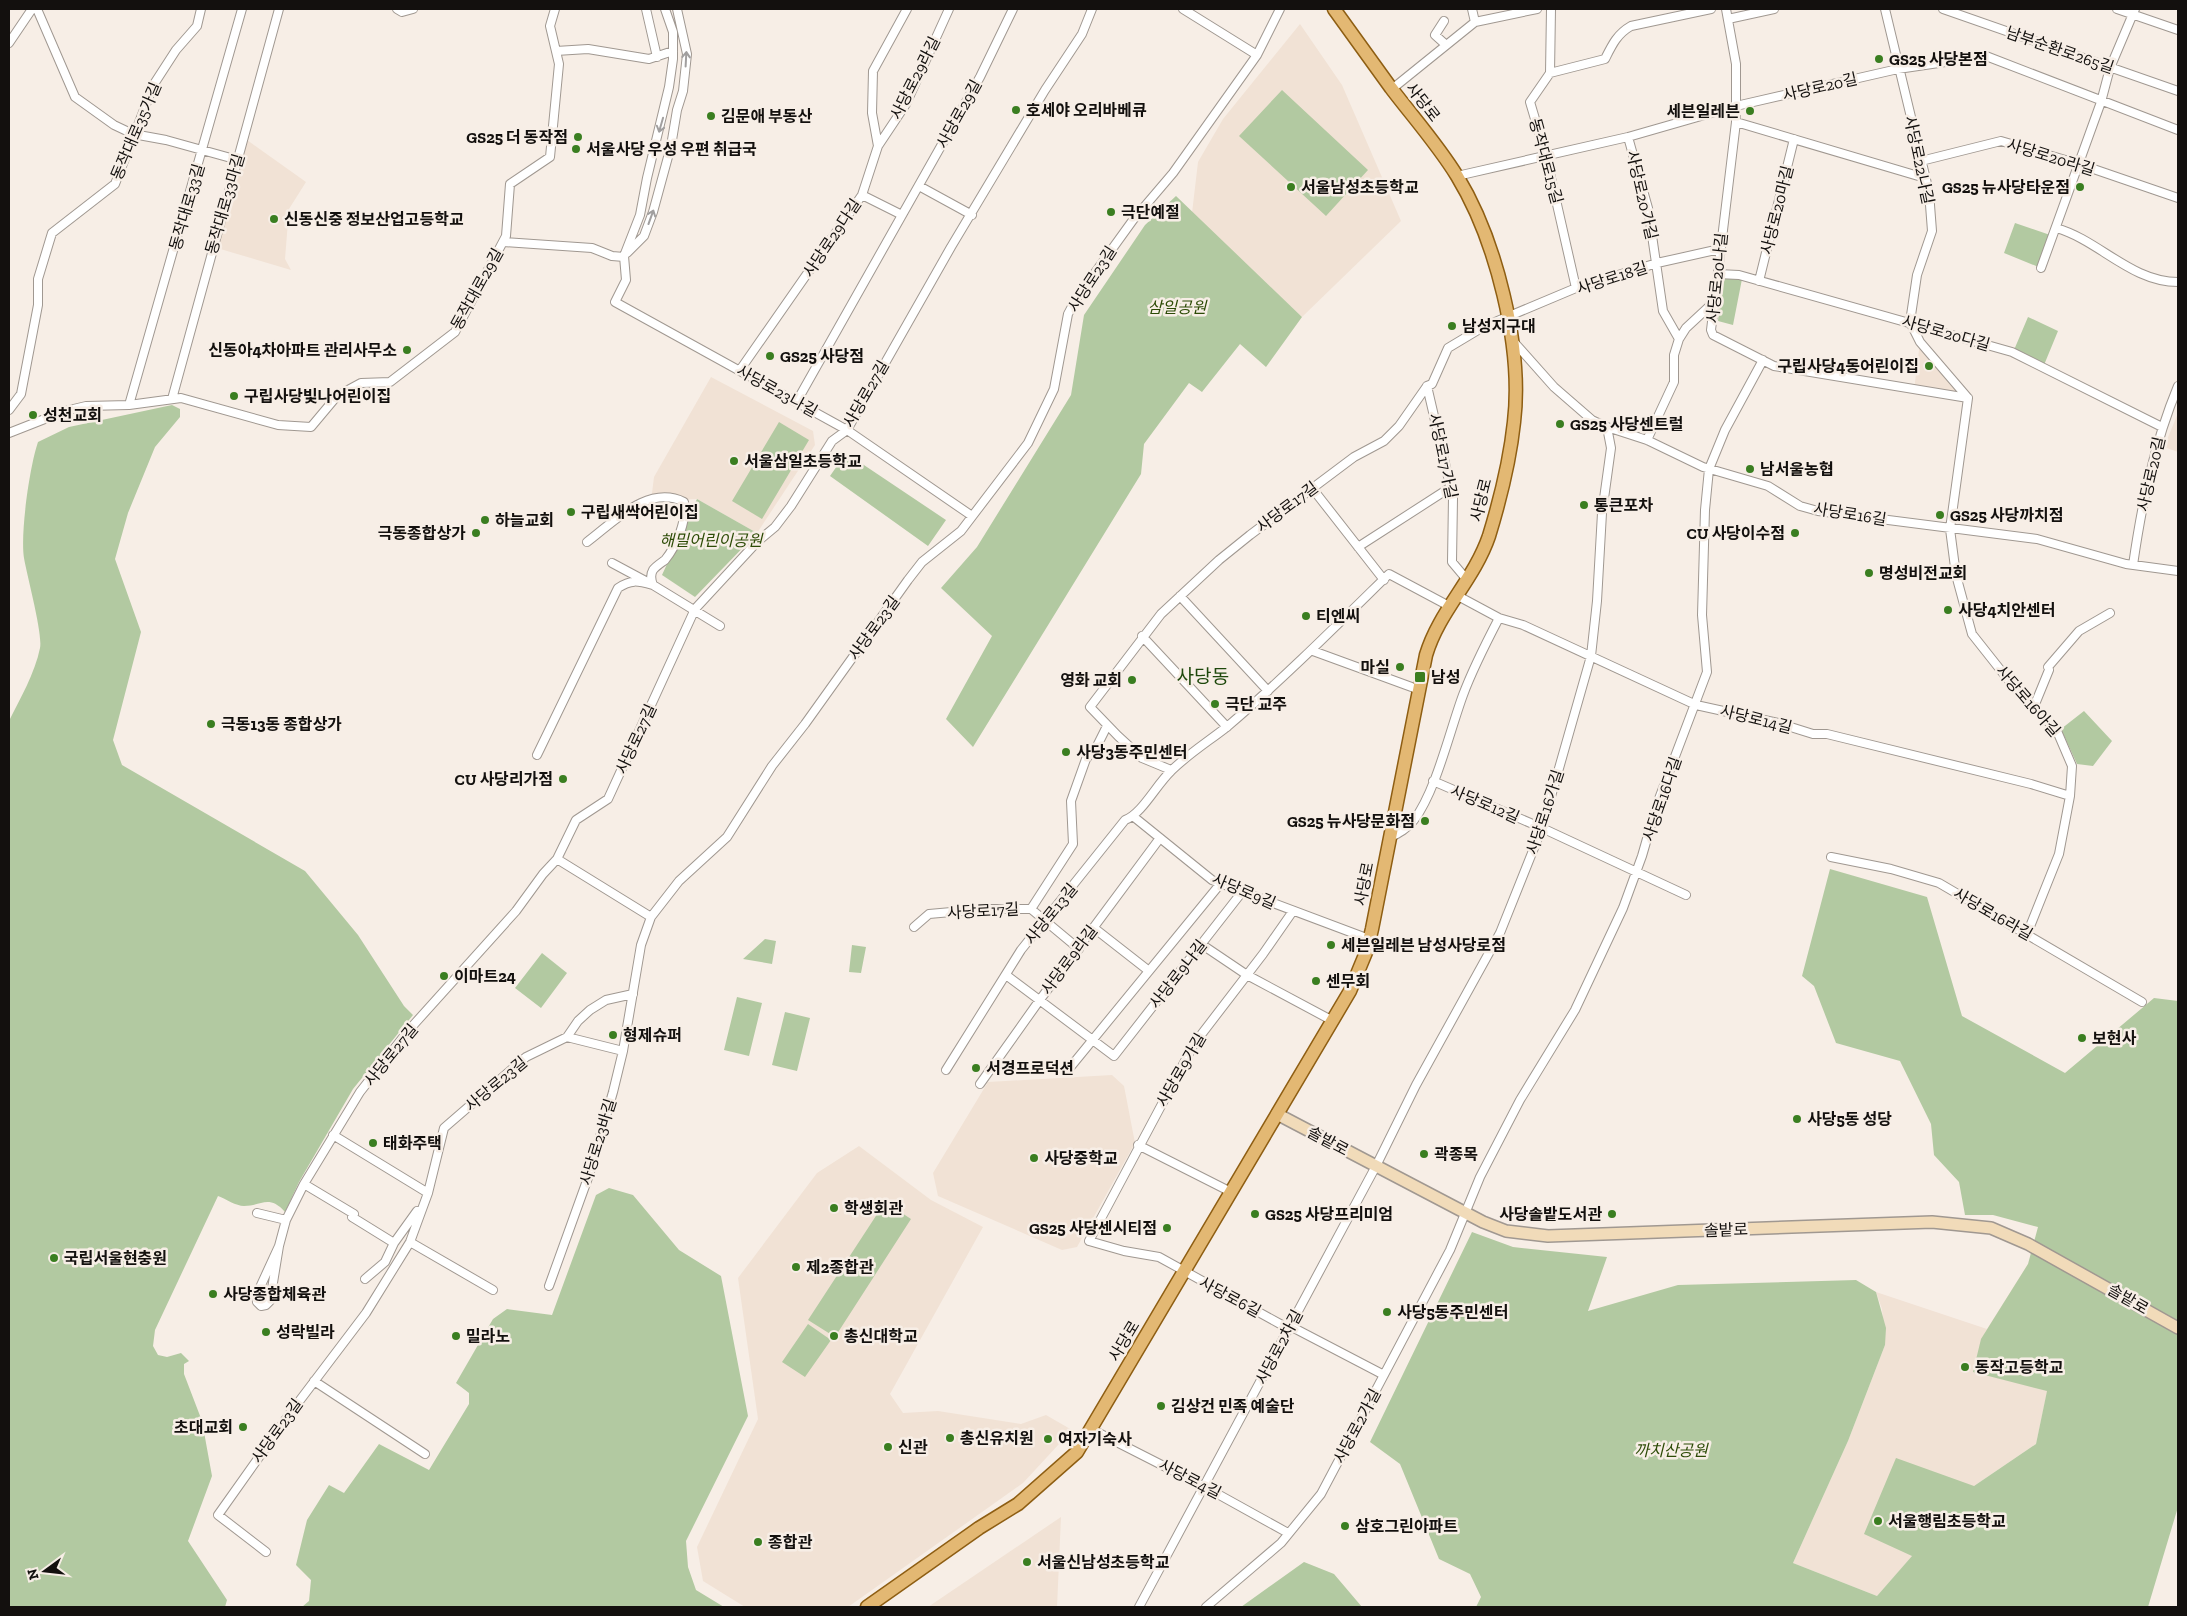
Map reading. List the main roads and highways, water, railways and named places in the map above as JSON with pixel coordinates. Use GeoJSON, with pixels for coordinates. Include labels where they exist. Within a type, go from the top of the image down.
{"type":"FeatureCollection","features":[{"type":"Feature","properties":{"kind":"main road","name":"사당로"},"geometry":{"type":"LineString","coordinates":[[867,1607],[1037,1490],[1077,1452],[1332,1021],[1357,977],[1369,939],[1417,689],[1430,641],[1449,606],[1468,581],[1486,546],[1509,459],[1516,386],[1507,318],[1492,251],[1484,228],[1457,176],[1439,149],[1334,9]]}},
{"type":"Feature","properties":{"kind":"place","name":"GS25 사당본점"},"geometry":{"type":"Point","coordinates":[1879,59]}},
{"type":"Feature","properties":{"kind":"place","name":"호세야 오리바베큐"},"geometry":{"type":"Point","coordinates":[1016,110]}},
{"type":"Feature","properties":{"kind":"place","name":"세븐일레븐"},"geometry":{"type":"Point","coordinates":[1750,111]}},
{"type":"Feature","properties":{"kind":"place","name":"김문애 부동산"},"geometry":{"type":"Point","coordinates":[711,116]}},
{"type":"Feature","properties":{"kind":"place","name":"GS25 더 동작점"},"geometry":{"type":"Point","coordinates":[578,137]}},
{"type":"Feature","properties":{"kind":"place","name":"서울사당 우성 우편 취급국"},"geometry":{"type":"Point","coordinates":[576,149]}},
{"type":"Feature","properties":{"kind":"place","name":"서울남성초등학교"},"geometry":{"type":"Point","coordinates":[1291,187]}},
{"type":"Feature","properties":{"kind":"place","name":"GS25 뉴사당타운점"},"geometry":{"type":"Point","coordinates":[2080,187]}},
{"type":"Feature","properties":{"kind":"place","name":"극단예절"},"geometry":{"type":"Point","coordinates":[1111,212]}},
{"type":"Feature","properties":{"kind":"place","name":"신동신중 정보산업고등학교"},"geometry":{"type":"Point","coordinates":[274,219]}},
{"type":"Feature","properties":{"kind":"place","name":"남성지구대"},"geometry":{"type":"Point","coordinates":[1452,326]}},
{"type":"Feature","properties":{"kind":"place","name":"신동아4차아파트 관리사무소"},"geometry":{"type":"Point","coordinates":[407,350]}},
{"type":"Feature","properties":{"kind":"place","name":"GS25 사당점"},"geometry":{"type":"Point","coordinates":[770,356]}},
{"type":"Feature","properties":{"kind":"place","name":"구립사당4동어린이집"},"geometry":{"type":"Point","coordinates":[1929,366]}},
{"type":"Feature","properties":{"kind":"place","name":"구립사당빛나어린이집"},"geometry":{"type":"Point","coordinates":[234,396]}},
{"type":"Feature","properties":{"kind":"place","name":"성천교회"},"geometry":{"type":"Point","coordinates":[33,415]}},
{"type":"Feature","properties":{"kind":"place","name":"GS25 사당센트럴"},"geometry":{"type":"Point","coordinates":[1560,424]}},
{"type":"Feature","properties":{"kind":"place","name":"서울삼일초등학교"},"geometry":{"type":"Point","coordinates":[734,461]}},
{"type":"Feature","properties":{"kind":"place","name":"남서울농협"},"geometry":{"type":"Point","coordinates":[1750,469]}},
{"type":"Feature","properties":{"kind":"place","name":"통큰포차"},"geometry":{"type":"Point","coordinates":[1584,505]}},
{"type":"Feature","properties":{"kind":"place","name":"구립새싹어린이집"},"geometry":{"type":"Point","coordinates":[571,512]}},
{"type":"Feature","properties":{"kind":"place","name":"GS25 사당까치점"},"geometry":{"type":"Point","coordinates":[1940,515]}},
{"type":"Feature","properties":{"kind":"place","name":"하늘교회"},"geometry":{"type":"Point","coordinates":[485,520]}},
{"type":"Feature","properties":{"kind":"place","name":"극동종합상가"},"geometry":{"type":"Point","coordinates":[476,533]}},
{"type":"Feature","properties":{"kind":"place","name":"CU 사당이수점"},"geometry":{"type":"Point","coordinates":[1795,533]}},
{"type":"Feature","properties":{"kind":"place","name":"명성비전교회"},"geometry":{"type":"Point","coordinates":[1869,573]}},
{"type":"Feature","properties":{"kind":"place","name":"사당4치안센터"},"geometry":{"type":"Point","coordinates":[1948,610]}},
{"type":"Feature","properties":{"kind":"place","name":"티엔씨"},"geometry":{"type":"Point","coordinates":[1306,616]}},
{"type":"Feature","properties":{"kind":"place","name":"마실"},"geometry":{"type":"Point","coordinates":[1400,667]}},
{"type":"Feature","properties":{"kind":"place","name":"남성"},"geometry":{"type":"Point","coordinates":[1420,677]}},
{"type":"Feature","properties":{"kind":"place","name":"영화 교회"},"geometry":{"type":"Point","coordinates":[1132,680]}},
{"type":"Feature","properties":{"kind":"place","name":"극단 교주"},"geometry":{"type":"Point","coordinates":[1215,704]}},
{"type":"Feature","properties":{"kind":"place","name":"극동13동 종합상가"},"geometry":{"type":"Point","coordinates":[211,724]}},
{"type":"Feature","properties":{"kind":"place","name":"사당3동주민센터"},"geometry":{"type":"Point","coordinates":[1066,752]}},
{"type":"Feature","properties":{"kind":"place","name":"CU 사당리가점"},"geometry":{"type":"Point","coordinates":[563,779]}},
{"type":"Feature","properties":{"kind":"place","name":"GS25 뉴사당문화점"},"geometry":{"type":"Point","coordinates":[1425,821]}},
{"type":"Feature","properties":{"kind":"place","name":"세븐일레븐 남성사당로점"},"geometry":{"type":"Point","coordinates":[1331,945]}},
{"type":"Feature","properties":{"kind":"place","name":"이마트24"},"geometry":{"type":"Point","coordinates":[444,976]}},
{"type":"Feature","properties":{"kind":"place","name":"센무회"},"geometry":{"type":"Point","coordinates":[1316,981]}},
{"type":"Feature","properties":{"kind":"place","name":"형제슈퍼"},"geometry":{"type":"Point","coordinates":[613,1035]}},
{"type":"Feature","properties":{"kind":"place","name":"보현사"},"geometry":{"type":"Point","coordinates":[2082,1038]}},
{"type":"Feature","properties":{"kind":"place","name":"서경프로덕션"},"geometry":{"type":"Point","coordinates":[976,1068]}},
{"type":"Feature","properties":{"kind":"place","name":"사당5동 성당"},"geometry":{"type":"Point","coordinates":[1797,1119]}},
{"type":"Feature","properties":{"kind":"place","name":"태화주택"},"geometry":{"type":"Point","coordinates":[373,1143]}},
{"type":"Feature","properties":{"kind":"place","name":"곽종목"},"geometry":{"type":"Point","coordinates":[1424,1154]}},
{"type":"Feature","properties":{"kind":"place","name":"사당중학교"},"geometry":{"type":"Point","coordinates":[1034,1158]}},
{"type":"Feature","properties":{"kind":"place","name":"학생회관"},"geometry":{"type":"Point","coordinates":[834,1208]}},
{"type":"Feature","properties":{"kind":"place","name":"GS25 사당프리미엄"},"geometry":{"type":"Point","coordinates":[1255,1214]}},
{"type":"Feature","properties":{"kind":"place","name":"사당솔밭도서관"},"geometry":{"type":"Point","coordinates":[1612,1214]}},
{"type":"Feature","properties":{"kind":"place","name":"GS25 사당센시티점"},"geometry":{"type":"Point","coordinates":[1167,1228]}},
{"type":"Feature","properties":{"kind":"place","name":"국립서울현충원"},"geometry":{"type":"Point","coordinates":[54,1258]}},
{"type":"Feature","properties":{"kind":"place","name":"제2종합관"},"geometry":{"type":"Point","coordinates":[796,1267]}},
{"type":"Feature","properties":{"kind":"place","name":"사당종합체육관"},"geometry":{"type":"Point","coordinates":[213,1294]}},
{"type":"Feature","properties":{"kind":"place","name":"사당5동주민센터"},"geometry":{"type":"Point","coordinates":[1387,1312]}},
{"type":"Feature","properties":{"kind":"place","name":"성락빌라"},"geometry":{"type":"Point","coordinates":[266,1332]}},
{"type":"Feature","properties":{"kind":"place","name":"밀라노"},"geometry":{"type":"Point","coordinates":[456,1336]}},
{"type":"Feature","properties":{"kind":"place","name":"총신대학교"},"geometry":{"type":"Point","coordinates":[834,1336]}},
{"type":"Feature","properties":{"kind":"place","name":"동작고등학교"},"geometry":{"type":"Point","coordinates":[1965,1367]}},
{"type":"Feature","properties":{"kind":"place","name":"김상건 민족 예술단"},"geometry":{"type":"Point","coordinates":[1161,1406]}},
{"type":"Feature","properties":{"kind":"place","name":"초대교회"},"geometry":{"type":"Point","coordinates":[243,1427]}},
{"type":"Feature","properties":{"kind":"place","name":"총신유치원"},"geometry":{"type":"Point","coordinates":[950,1438]}},
{"type":"Feature","properties":{"kind":"place","name":"여자기숙사"},"geometry":{"type":"Point","coordinates":[1048,1439]}},
{"type":"Feature","properties":{"kind":"place","name":"신관"},"geometry":{"type":"Point","coordinates":[888,1447]}},
{"type":"Feature","properties":{"kind":"place","name":"서울행림초등학교"},"geometry":{"type":"Point","coordinates":[1878,1521]}},
{"type":"Feature","properties":{"kind":"place","name":"삼호그린아파트"},"geometry":{"type":"Point","coordinates":[1345,1526]}},
{"type":"Feature","properties":{"kind":"place","name":"종합관"},"geometry":{"type":"Point","coordinates":[758,1542]}},
{"type":"Feature","properties":{"kind":"place","name":"서울신남성초등학교"},"geometry":{"type":"Point","coordinates":[1027,1562]}},
{"type":"Feature","properties":{"kind":"district","name":"사당동"},"geometry":{"type":"Point","coordinates":[1203,676]}},
{"type":"Feature","properties":{"kind":"park label","name":"삼일공원"},"geometry":{"type":"Point","coordinates":[1177,307]}},
{"type":"Feature","properties":{"kind":"park label","name":"해밀어린이공원"},"geometry":{"type":"Point","coordinates":[711,540]}},
{"type":"Feature","properties":{"kind":"park label","name":"까치산공원"},"geometry":{"type":"Point","coordinates":[1671,1450]}}]}
